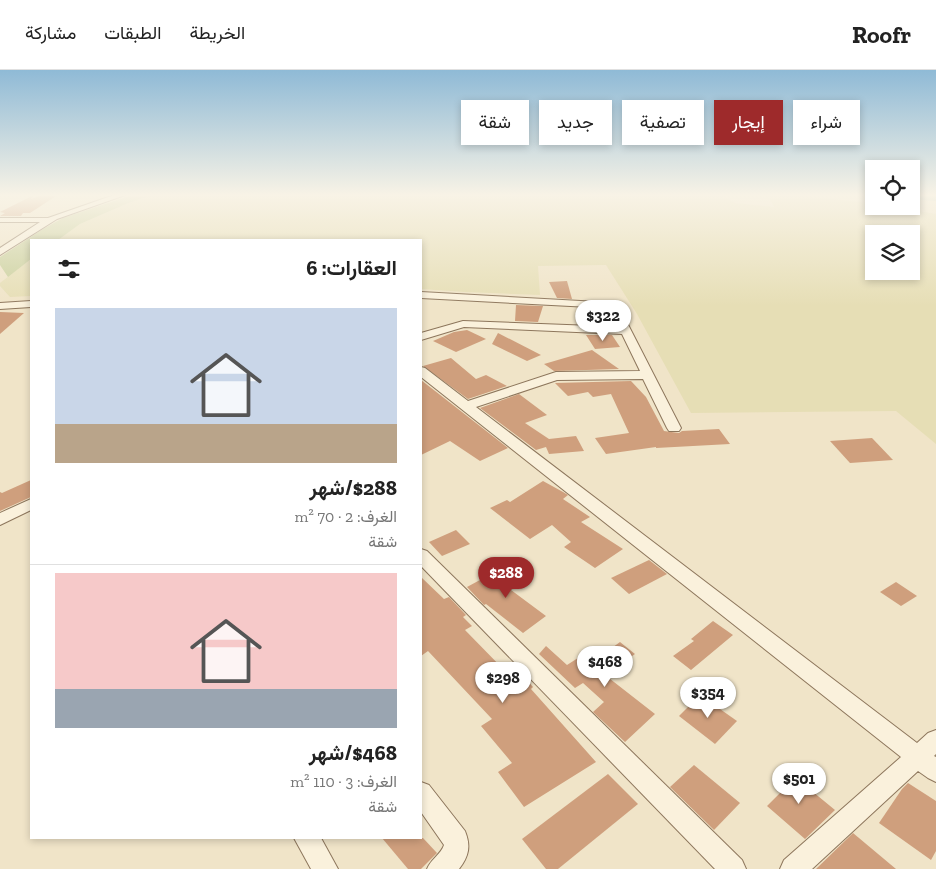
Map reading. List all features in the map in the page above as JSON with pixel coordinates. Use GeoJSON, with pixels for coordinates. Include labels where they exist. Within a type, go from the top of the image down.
{"type":"FeatureCollection","features":[{"type":"Feature","properties":{"kind":"street"},"geometry":{"type":"LineString","coordinates":[[0,252],[31,231]]}},
{"type":"Feature","properties":{"kind":"street"},"geometry":{"type":"LineString","coordinates":[[422,295],[608,303],[613,305],[674,428]]}},
{"type":"Feature","properties":{"kind":"street"},"geometry":{"type":"LineString","coordinates":[[0,306],[30,304]]}},
{"type":"Feature","properties":{"kind":"street"},"geometry":{"type":"LineString","coordinates":[[422,336],[463,324],[625,331]]}},
{"type":"Feature","properties":{"kind":"street"},"geometry":{"type":"LineString","coordinates":[[422,372],[927,764]]}},
{"type":"Feature","properties":{"kind":"street"},"geometry":{"type":"LineString","coordinates":[[466,406],[556,376],[647,375]]}},
{"type":"Feature","properties":{"kind":"street"},"geometry":{"type":"LineString","coordinates":[[0,520],[30,505]]}},
{"type":"Feature","properties":{"kind":"street"},"geometry":{"type":"LineString","coordinates":[[422,556],[733,869]]}},
{"type":"Feature","properties":{"kind":"street"},"geometry":{"type":"LineString","coordinates":[[793,869],[927,764],[936,740]]}},
{"type":"Feature","properties":{"kind":"street"},"geometry":{"type":"LineString","coordinates":[[422,794],[456,840],[456,851],[450,861],[440,869]]}},
{"type":"Feature","properties":{"kind":"street"},"geometry":{"type":"LineString","coordinates":[[308,839],[325,869]]}},
{"type":"Feature","properties":{"kind":"shaded area"},"geometry":{"type":"Polygon","coordinates":[[[70,231],[865,231],[865,280],[920,280],[920,231],[936,231],[936,444],[896,411],[691,413],[637,314],[606,265],[538,266],[540,295],[422,289],[422,239],[59,239],[70,231]]]}},
{"type":"Feature","properties":{"kind":"shaded area"},"geometry":{"type":"Polygon","coordinates":[[[30,260],[30,296],[10,297],[0,286],[0,283],[30,260]]]}},
{"type":"Feature","properties":{"kind":"green space"},"geometry":{"type":"Polygon","coordinates":[[[39,231],[70,231],[59,239],[30,239],[30,260],[8,277],[0,265],[0,257],[39,231]]]}},
{"type":"Feature","properties":{"kind":"building"},"geometry":{"type":"Polygon","coordinates":[[[567,281],[572,299],[557,298],[549,282],[567,281]]]}},
{"type":"Feature","properties":{"kind":"building"},"geometry":{"type":"Polygon","coordinates":[[[516,305],[543,306],[538,322],[515,321],[516,305]]]}},
{"type":"Feature","properties":{"kind":"building"},"geometry":{"type":"Polygon","coordinates":[[[0,312],[24,313],[0,334],[0,312]]]}},
{"type":"Feature","properties":{"kind":"building"},"geometry":{"type":"Polygon","coordinates":[[[467,330],[486,339],[456,352],[433,341],[454,332],[467,330]]]}},
{"type":"Feature","properties":{"kind":"building"},"geometry":{"type":"Polygon","coordinates":[[[498,333],[541,355],[527,361],[492,344],[498,333]]]}},
{"type":"Feature","properties":{"kind":"building"},"geometry":{"type":"Polygon","coordinates":[[[586,335],[612,335],[620,347],[595,349],[586,335]]]}},
{"type":"Feature","properties":{"kind":"building"},"geometry":{"type":"Polygon","coordinates":[[[592,350],[619,369],[554,371],[544,364],[592,350]]]}},
{"type":"Feature","properties":{"kind":"building"},"geometry":{"type":"Polygon","coordinates":[[[451,358],[476,379],[486,375],[507,386],[468,399],[423,366],[451,358]]]}},
{"type":"Feature","properties":{"kind":"building"},"geometry":{"type":"Polygon","coordinates":[[[422,381],[508,448],[480,461],[450,441],[422,455],[422,381]]]}},
{"type":"Feature","properties":{"kind":"building"},"geometry":{"type":"Polygon","coordinates":[[[631,381],[646,397],[664,431],[679,433],[682,431],[719,429],[730,444],[656,447],[606,454],[595,438],[629,433],[611,394],[593,397],[588,392],[568,396],[555,383],[631,381]]]}},
{"type":"Feature","properties":{"kind":"building"},"geometry":{"type":"Polygon","coordinates":[[[519,394],[547,415],[525,423],[549,439],[576,436],[584,451],[549,454],[546,447],[536,450],[480,408],[519,394]]]}},
{"type":"Feature","properties":{"kind":"building"},"geometry":{"type":"Polygon","coordinates":[[[872,438],[893,460],[850,463],[830,441],[872,438]]]}},
{"type":"Feature","properties":{"kind":"building"},"geometry":{"type":"Polygon","coordinates":[[[30,480],[30,497],[0,511],[0,492],[2,493],[30,480]]]}},
{"type":"Feature","properties":{"kind":"building"},"geometry":{"type":"Polygon","coordinates":[[[543,481],[568,495],[563,499],[590,517],[581,522],[623,549],[595,568],[564,547],[571,542],[552,525],[530,539],[490,508],[507,500],[510,502],[543,481]]]}},
{"type":"Feature","properties":{"kind":"building"},"geometry":{"type":"Polygon","coordinates":[[[456,530],[470,544],[442,556],[429,542],[456,530]]]}},
{"type":"Feature","properties":{"kind":"building"},"geometry":{"type":"Polygon","coordinates":[[[649,560],[667,574],[629,594],[611,578],[649,560]]]}},
{"type":"Feature","properties":{"kind":"building"},"geometry":{"type":"Polygon","coordinates":[[[504,567],[522,583],[511,590],[546,616],[523,633],[486,604],[484,605],[467,587],[504,567]]]}},
{"type":"Feature","properties":{"kind":"building"},"geometry":{"type":"Polygon","coordinates":[[[422,578],[444,599],[449,597],[466,615],[463,617],[472,626],[465,630],[508,674],[517,669],[533,687],[531,689],[596,762],[524,807],[498,772],[512,763],[481,726],[492,719],[428,651],[422,655],[422,578]]]}},
{"type":"Feature","properties":{"kind":"building"},"geometry":{"type":"Polygon","coordinates":[[[896,582],[917,596],[901,606],[880,592],[896,582]]]}},
{"type":"Feature","properties":{"kind":"building"},"geometry":{"type":"Polygon","coordinates":[[[713,621],[733,635],[691,670],[673,656],[694,641],[691,639],[713,621]]]}},
{"type":"Feature","properties":{"kind":"building"},"geometry":{"type":"Polygon","coordinates":[[[620,642],[635,654],[605,675],[655,714],[625,742],[593,712],[604,702],[583,683],[575,688],[539,654],[546,646],[567,665],[592,649],[601,656],[620,642]]]}},
{"type":"Feature","properties":{"kind":"building"},"geometry":{"type":"Polygon","coordinates":[[[700,695],[737,721],[715,744],[679,716],[700,695]]]}},
{"type":"Feature","properties":{"kind":"building"},"geometry":{"type":"Polygon","coordinates":[[[694,765],[740,803],[714,830],[670,787],[694,765]]]}},
{"type":"Feature","properties":{"kind":"building"},"geometry":{"type":"Polygon","coordinates":[[[785,769],[835,810],[805,839],[767,806],[782,791],[772,782],[785,769]]]}},
{"type":"Feature","properties":{"kind":"building"},"geometry":{"type":"Polygon","coordinates":[[[608,774],[638,804],[558,869],[546,869],[522,839],[608,774]]]}},
{"type":"Feature","properties":{"kind":"building"},"geometry":{"type":"Polygon","coordinates":[[[908,783],[936,801],[936,851],[931,860],[879,823],[908,783]]]}},
{"type":"Feature","properties":{"kind":"building"},"geometry":{"type":"Polygon","coordinates":[[[853,833],[896,869],[816,869],[853,833]]]}},
{"type":"Feature","properties":{"kind":"building"},"geometry":{"type":"Polygon","coordinates":[[[423,838],[437,853],[421,869],[408,869],[383,839],[423,838]]]}}]}
